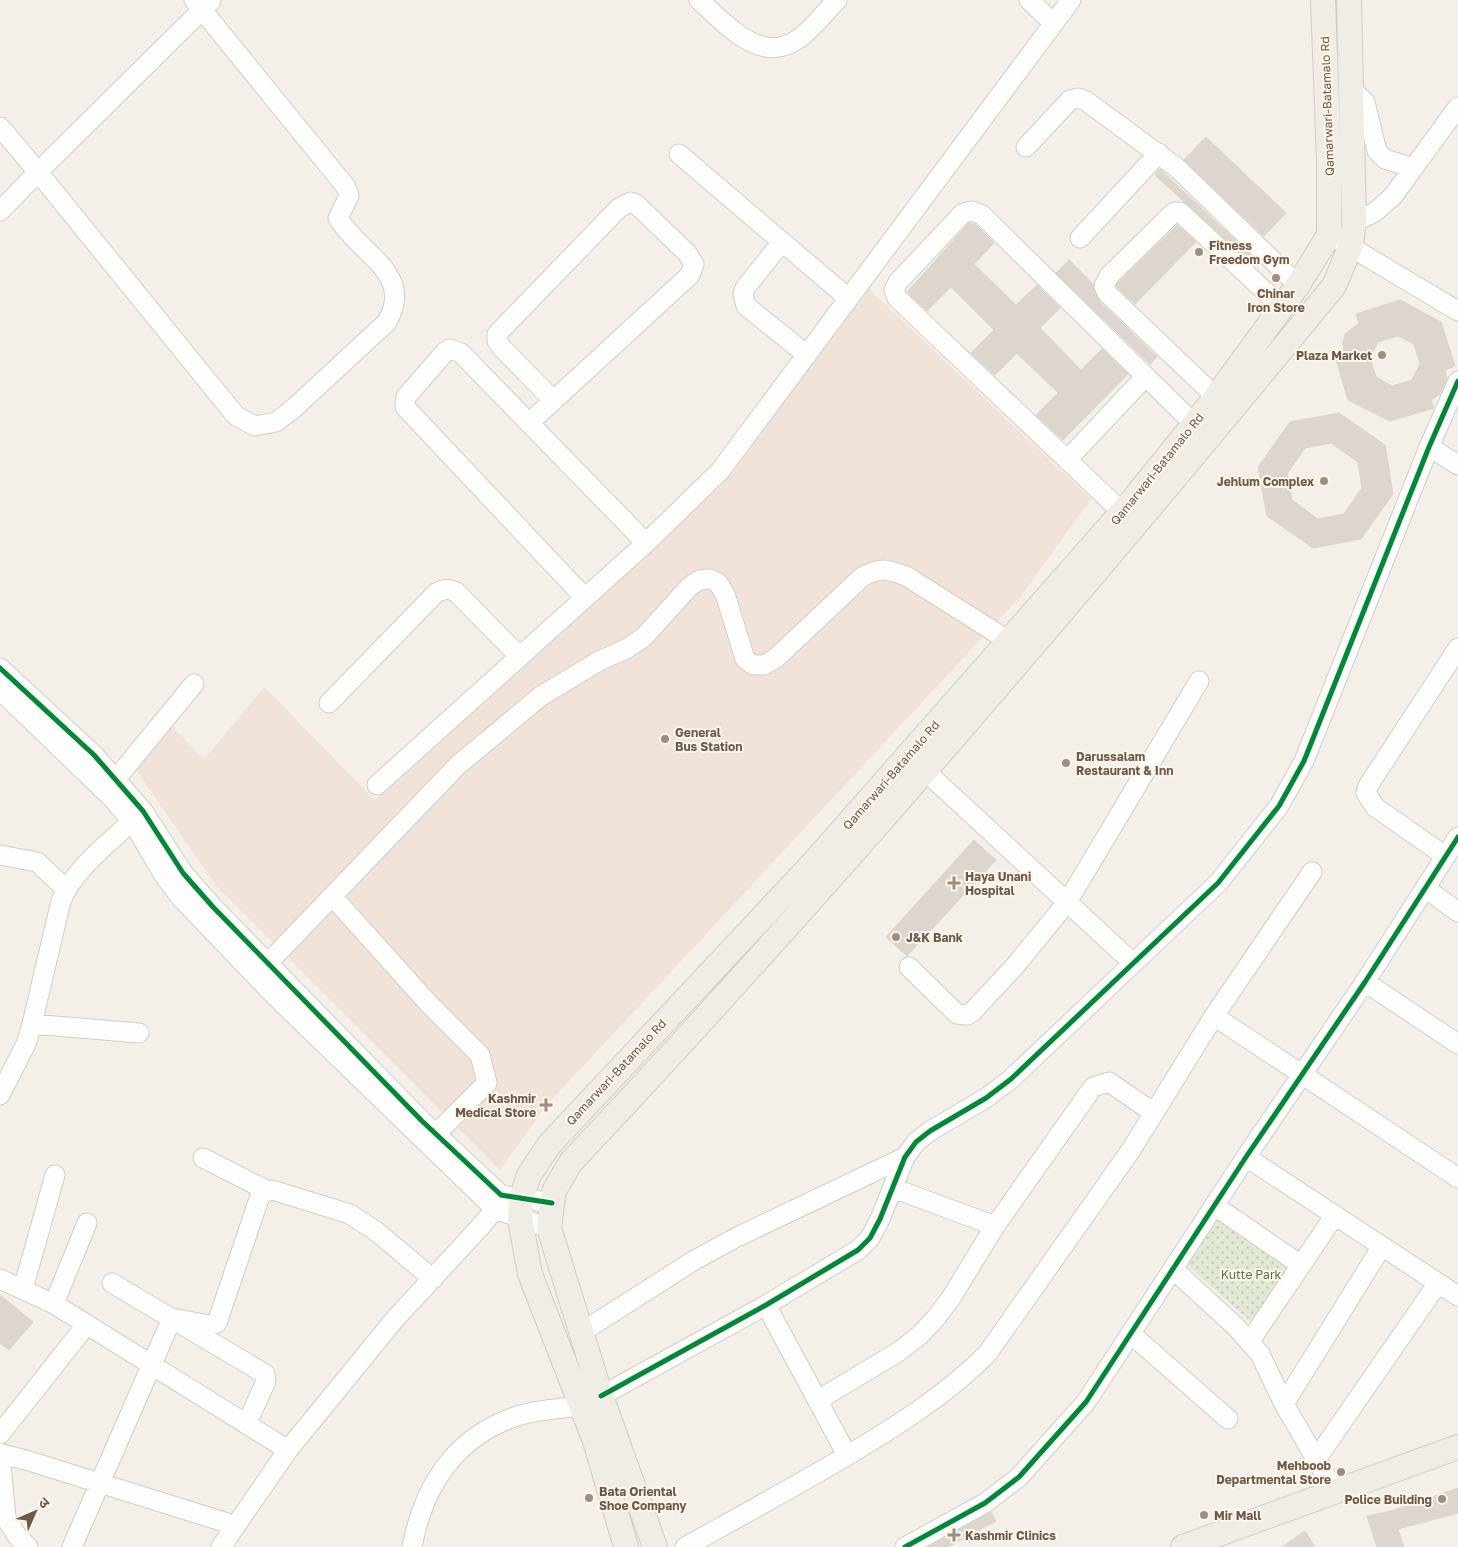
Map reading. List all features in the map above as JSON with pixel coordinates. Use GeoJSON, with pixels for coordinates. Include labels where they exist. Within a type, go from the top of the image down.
{"type":"FeatureCollection","features":[{"type":"Feature","properties":{"kind":"main road","name":"Qamarwari-Batamalo Rd"},"geometry":{"type":"LineString","coordinates":[[591,1401],[530,1274],[509,1205],[549,1145],[815,861],[1122,512],[1216,397],[1298,285],[1329,235],[1329,161],[1323,0]]}},
{"type":"Feature","properties":{"kind":"main road","name":"Qamarwari-Batamalo Rd"},"geometry":{"type":"LineString","coordinates":[[626,1547],[595,1441],[583,1334],[549,1228],[554,1191],[571,1162],[655,1071],[924,770],[1146,516],[1334,286],[1352,234],[1352,90],[1349,0]]}},
{"type":"Feature","properties":{"kind":"main road"},"geometry":{"type":"LineString","coordinates":[[591,1401],[654,1547]]}},
{"type":"Feature","properties":{"kind":"main road"},"geometry":{"type":"LineString","coordinates":[[1183,1547],[1458,1447]]}},
{"type":"Feature","properties":{"kind":"main road"},"geometry":{"type":"LineString","coordinates":[[1227,1547],[1458,1462]]}},
{"type":"Feature","properties":{"kind":"street"},"geometry":{"type":"LineString","coordinates":[[699,0],[734,33],[754,44],[784,46],[803,35],[837,0]]}},
{"type":"Feature","properties":{"kind":"street"},"geometry":{"type":"LineString","coordinates":[[1030,0],[1053,23]]}},
{"type":"Feature","properties":{"kind":"street"},"geometry":{"type":"LineString","coordinates":[[377,785],[646,543],[720,471],[1071,0]]}},
{"type":"Feature","properties":{"kind":"street"},"geometry":{"type":"LineString","coordinates":[[0,127],[38,172],[236,416],[244,422],[255,426],[276,422],[293,409],[387,322],[393,311],[395,295],[392,281],[338,218],[349,196],[346,187],[203,3],[38,172],[0,211]]}},
{"type":"Feature","properties":{"kind":"street"},"geometry":{"type":"LineString","coordinates":[[1352,90],[1365,102],[1377,151],[1385,159],[1414,168]]}},
{"type":"Feature","properties":{"kind":"street"},"geometry":{"type":"LineString","coordinates":[[1026,147],[1064,105],[1078,98],[1094,106],[1159,153],[1298,285]]}},
{"type":"Feature","properties":{"kind":"street"},"geometry":{"type":"LineString","coordinates":[[1352,234],[1384,206],[1458,108]]}},
{"type":"Feature","properties":{"kind":"street"},"geometry":{"type":"LineString","coordinates":[[1080,238],[1159,153]]}},
{"type":"Feature","properties":{"kind":"street"},"geometry":{"type":"LineString","coordinates":[[679,154],[848,298]]}},
{"type":"Feature","properties":{"kind":"street"},"geometry":{"type":"LineString","coordinates":[[529,423],[690,275],[694,264],[688,253],[636,204],[624,204],[619,208],[497,334],[497,340],[502,348],[553,400]]}},
{"type":"Feature","properties":{"kind":"street"},"geometry":{"type":"LineString","coordinates":[[1122,512],[897,298],[894,294],[895,286],[964,213],[972,211],[982,215],[1194,424]]}},
{"type":"Feature","properties":{"kind":"street"},"geometry":{"type":"LineString","coordinates":[[1216,397],[1107,293],[1104,286],[1106,280],[1170,216],[1175,212],[1180,212],[1282,307]]}},
{"type":"Feature","properties":{"kind":"street"},"geometry":{"type":"LineString","coordinates":[[1329,235],[1352,234],[1458,311]]}},
{"type":"Feature","properties":{"kind":"street"},"geometry":{"type":"LineString","coordinates":[[782,242],[745,288],[743,299],[746,306],[807,355]]}},
{"type":"Feature","properties":{"kind":"street"},"geometry":{"type":"LineString","coordinates":[[585,598],[409,412],[404,402],[406,397],[446,352],[456,350],[646,543]]}},
{"type":"Feature","properties":{"kind":"street"},"geometry":{"type":"LineString","coordinates":[[1067,460],[1145,377]]}},
{"type":"Feature","properties":{"kind":"street"},"geometry":{"type":"LineString","coordinates":[[412,1547],[424,1500],[436,1477],[457,1453],[478,1436],[509,1419],[591,1401],[766,1305],[858,1250],[870,1238],[905,1157],[916,1142],[930,1131],[986,1098],[1011,1079],[1218,883],[1279,806],[1304,761],[1429,447],[1458,381]]}},
{"type":"Feature","properties":{"kind":"street"},"geometry":{"type":"LineString","coordinates":[[1429,447],[1458,465]]}},
{"type":"Feature","properties":{"kind":"street"},"geometry":{"type":"LineString","coordinates":[[269,962],[458,764],[540,696],[599,660],[626,649],[644,637],[689,587],[699,580],[710,579],[718,583],[725,594],[745,659],[753,665],[764,665],[776,658],[862,576],[877,569],[890,570],[906,576],[1008,641]]}},
{"type":"Feature","properties":{"kind":"street"},"geometry":{"type":"LineString","coordinates":[[329,703],[436,593],[443,589],[450,589],[456,592],[520,657]]}},
{"type":"Feature","properties":{"kind":"street"},"geometry":{"type":"LineString","coordinates":[[1445,856],[1375,807],[1366,793],[1368,786],[1458,648]]}},
{"type":"Feature","properties":{"kind":"street"},"geometry":{"type":"LineString","coordinates":[[0,668],[94,755],[143,811],[183,873],[213,907],[436,1134],[509,1205]]}},
{"type":"Feature","properties":{"kind":"street"},"geometry":{"type":"LineString","coordinates":[[909,967],[957,1014],[967,1015],[1016,966],[1068,901],[1199,681]]}},
{"type":"Feature","properties":{"kind":"street"},"geometry":{"type":"LineString","coordinates":[[116,780],[194,684]]}},
{"type":"Feature","properties":{"kind":"street"},"geometry":{"type":"LineString","coordinates":[[0,690],[113,799],[132,821],[165,877],[181,898],[274,995],[509,1205],[549,1228]]}},
{"type":"Feature","properties":{"kind":"street"},"geometry":{"type":"LineString","coordinates":[[924,770],[1133,963]]}},
{"type":"Feature","properties":{"kind":"street"},"geometry":{"type":"LineString","coordinates":[[0,1095],[18,1062],[32,1024],[61,900],[66,889],[83,868],[132,821]]}},
{"type":"Feature","properties":{"kind":"street"},"geometry":{"type":"LineString","coordinates":[[904,1547],[985,1503],[1019,1478],[1086,1402],[1246,1157],[1366,982],[1458,837]]}},
{"type":"Feature","properties":{"kind":"street"},"geometry":{"type":"LineString","coordinates":[[0,855],[37,862],[66,889]]}},
{"type":"Feature","properties":{"kind":"street"},"geometry":{"type":"LineString","coordinates":[[686,1547],[886,1432],[942,1393],[987,1354],[1131,1150],[1214,1016],[1312,872]]}},
{"type":"Feature","properties":{"kind":"street"},"geometry":{"type":"LineString","coordinates":[[1425,888],[1458,912]]}},
{"type":"Feature","properties":{"kind":"street"},"geometry":{"type":"LineString","coordinates":[[332,896],[429,1004],[480,1055],[487,1083],[436,1134]]}},
{"type":"Feature","properties":{"kind":"street"},"geometry":{"type":"LineString","coordinates":[[1366,982],[1458,1044]]}},
{"type":"Feature","properties":{"kind":"street"},"geometry":{"type":"LineString","coordinates":[[1214,1016],[1458,1178]]}},
{"type":"Feature","properties":{"kind":"street"},"geometry":{"type":"LineString","coordinates":[[32,1024],[139,1033]]}},
{"type":"Feature","properties":{"kind":"street"},"geometry":{"type":"LineString","coordinates":[[818,1400],[898,1352],[920,1335],[951,1298],[995,1226],[1093,1086],[1109,1082],[1154,1112]]}},
{"type":"Feature","properties":{"kind":"street"},"geometry":{"type":"LineString","coordinates":[[583,1334],[693,1260],[905,1157]]}},
{"type":"Feature","properties":{"kind":"street"},"geometry":{"type":"LineString","coordinates":[[1246,1157],[1458,1296]]}},
{"type":"Feature","properties":{"kind":"street"},"geometry":{"type":"LineString","coordinates":[[203,1158],[266,1190],[272,1190],[350,1214],[377,1232],[433,1279]]}},
{"type":"Feature","properties":{"kind":"street"},"geometry":{"type":"LineString","coordinates":[[23,1289],[55,1175]]}},
{"type":"Feature","properties":{"kind":"street"},"geometry":{"type":"LineString","coordinates":[[893,1188],[995,1226]]}},
{"type":"Feature","properties":{"kind":"street"},"geometry":{"type":"LineString","coordinates":[[172,1318],[210,1325],[217,1323],[257,1200],[261,1193],[266,1190]]}},
{"type":"Feature","properties":{"kind":"street"},"geometry":{"type":"LineString","coordinates":[[220,1547],[288,1450],[395,1319],[433,1279],[509,1205],[552,1203]]}},
{"type":"Feature","properties":{"kind":"street"},"geometry":{"type":"LineString","coordinates":[[1215,1206],[1301,1265]]}},
{"type":"Feature","properties":{"kind":"street"},"geometry":{"type":"LineString","coordinates":[[1250,1341],[1335,1215]]}},
{"type":"Feature","properties":{"kind":"street"},"geometry":{"type":"LineString","coordinates":[[54,1304],[87,1223]]}},
{"type":"Feature","properties":{"kind":"street"},"geometry":{"type":"LineString","coordinates":[[1284,1404],[1382,1246]]}},
{"type":"Feature","properties":{"kind":"street"},"geometry":{"type":"LineString","coordinates":[[1173,1269],[1250,1341],[1268,1368],[1284,1404],[1335,1492]]}},
{"type":"Feature","properties":{"kind":"street"},"geometry":{"type":"LineString","coordinates":[[0,1279],[54,1304],[288,1450]]}},
{"type":"Feature","properties":{"kind":"street"},"geometry":{"type":"LineString","coordinates":[[112,1283],[265,1374],[266,1381],[247,1423]]}},
{"type":"Feature","properties":{"kind":"street"},"geometry":{"type":"LineString","coordinates":[[1317,1458],[1438,1283]]}},
{"type":"Feature","properties":{"kind":"street"},"geometry":{"type":"LineString","coordinates":[[766,1305],[848,1455]]}},
{"type":"Feature","properties":{"kind":"street"},"geometry":{"type":"LineString","coordinates":[[72,1547],[172,1318]]}},
{"type":"Feature","properties":{"kind":"street"},"geometry":{"type":"LineString","coordinates":[[0,1434],[87,1324]]}},
{"type":"Feature","properties":{"kind":"street"},"geometry":{"type":"LineString","coordinates":[[1131,1334],[1228,1419]]}},
{"type":"Feature","properties":{"kind":"street"},"geometry":{"type":"LineString","coordinates":[[28,1547],[3,1522],[1,1454],[234,1525]]}},
{"type":"Feature","properties":{"kind":"shaded area","name":"General Bus Station"},"geometry":{"type":"Polygon","coordinates":[[[868,288],[1091,499],[1021,596],[545,1107],[500,1170],[216,885],[129,760],[164,718],[204,760],[264,687],[375,800],[733,472],[868,288]]]}},
{"type":"Feature","properties":{"kind":"green space","name":"Kutte Park"},"geometry":{"type":"Polygon","coordinates":[[[1215,1206],[1301,1265],[1258,1328],[1180,1259],[1215,1206]]]}},
{"type":"Feature","properties":{"kind":"building"},"geometry":{"type":"Polygon","coordinates":[[[1206,137],[1286,213],[1264,236],[1184,160],[1206,137]]]}},
{"type":"Feature","properties":{"kind":"building"},"geometry":{"type":"Polygon","coordinates":[[[1160,169],[1255,259],[1251,263],[1155,175],[1160,169]]]}},
{"type":"Feature","properties":{"kind":"building"},"geometry":{"type":"Polygon","coordinates":[[[969,223],[976,225],[994,243],[974,264],[1016,305],[1037,285],[1060,308],[1040,328],[1081,370],[1102,349],[1128,374],[1063,440],[1036,415],[1058,393],[1017,353],[995,375],[971,353],[994,330],[951,287],[927,311],[907,292],[969,223]]]}},
{"type":"Feature","properties":{"kind":"building"},"geometry":{"type":"Polygon","coordinates":[[[1177,225],[1196,242],[1135,304],[1116,286],[1177,225]]]}},
{"type":"Feature","properties":{"kind":"building"},"geometry":{"type":"Polygon","coordinates":[[[1069,260],[1093,284],[1099,301],[1157,357],[1150,364],[1056,273],[1069,260]]]}},
{"type":"Feature","properties":{"kind":"building"},"geometry":{"type":"Polygon","coordinates":[[[1400,300],[1441,322],[1455,366],[1445,370],[1447,379],[1440,394],[1431,400],[1434,408],[1390,421],[1348,400],[1335,356],[1344,352],[1345,334],[1359,323],[1356,314],[1400,300]],[[1398,336],[1378,342],[1370,358],[1376,377],[1392,386],[1412,380],[1420,364],[1414,344],[1398,336]]]}},
{"type":"Feature","properties":{"kind":"building"},"geometry":{"type":"Polygon","coordinates":[[[1339,413],[1385,445],[1393,494],[1361,539],[1313,548],[1267,516],[1258,467],[1290,422],[1339,413]],[[1331,443],[1305,448],[1287,474],[1292,500],[1318,519],[1344,514],[1362,488],[1358,462],[1331,443]]]}},
{"type":"Feature","properties":{"kind":"building"},"geometry":{"type":"Polygon","coordinates":[[[974,840],[996,860],[907,956],[886,937],[974,840]]]}},
{"type":"Feature","properties":{"kind":"building"},"geometry":{"type":"Polygon","coordinates":[[[0,1295],[33,1322],[9,1350],[0,1343],[0,1295]]]}},
{"type":"Feature","properties":{"kind":"building"},"geometry":{"type":"Polygon","coordinates":[[[1458,1488],[1458,1513],[1398,1529],[1404,1547],[1377,1547],[1367,1516],[1391,1511],[1458,1488]]]}},
{"type":"Feature","properties":{"kind":"building"},"geometry":{"type":"Polygon","coordinates":[[[991,1512],[996,1521],[948,1547],[928,1547],[991,1512]]]}},
{"type":"Feature","properties":{"kind":"building"},"geometry":{"type":"Polygon","coordinates":[[[1305,1531],[1315,1547],[1282,1547],[1305,1531]]]}},
{"type":"Feature","properties":{"kind":"cycle path"},"geometry":{"type":"LineString","coordinates":[[601,1396],[766,1305],[858,1250],[870,1238],[880,1219],[905,1157],[916,1142],[930,1131],[986,1098],[1011,1079],[1218,883],[1279,806],[1304,761],[1429,447],[1458,381]]}},
{"type":"Feature","properties":{"kind":"cycle path"},"geometry":{"type":"LineString","coordinates":[[0,668],[94,755],[143,811],[183,873],[213,907],[422,1121],[501,1195],[552,1203]]}},
{"type":"Feature","properties":{"kind":"cycle path"},"geometry":{"type":"LineString","coordinates":[[905,1547],[985,1503],[1019,1477],[1086,1402],[1246,1157],[1365,982],[1458,837]]}},
{"type":"Feature","properties":{"kind":"place","name":"Fitness Freedom Gym"},"geometry":{"type":"Point","coordinates":[1199,252]}},
{"type":"Feature","properties":{"kind":"place","name":"Chinar Iron Store"},"geometry":{"type":"Point","coordinates":[1276,278]}},
{"type":"Feature","properties":{"kind":"place","name":"Plaza Market"},"geometry":{"type":"Point","coordinates":[1382,355]}},
{"type":"Feature","properties":{"kind":"place","name":"Jehlum Complex"},"geometry":{"type":"Point","coordinates":[1324,481]}},
{"type":"Feature","properties":{"kind":"place","name":"General Bus Station"},"geometry":{"type":"Point","coordinates":[665,739]}},
{"type":"Feature","properties":{"kind":"place","name":"Darussalam Restaurant & Inn"},"geometry":{"type":"Point","coordinates":[1066,763]}},
{"type":"Feature","properties":{"kind":"place","name":"Haya Unani Hospital"},"geometry":{"type":"Point","coordinates":[954,883]}},
{"type":"Feature","properties":{"kind":"place","name":"J&K Bank"},"geometry":{"type":"Point","coordinates":[896,937]}},
{"type":"Feature","properties":{"kind":"place","name":"Kashmir Medical Store"},"geometry":{"type":"Point","coordinates":[546,1105]}},
{"type":"Feature","properties":{"kind":"place","name":"Mehboob Departmental Store"},"geometry":{"type":"Point","coordinates":[1341,1472]}},
{"type":"Feature","properties":{"kind":"place","name":"Bata Oriental Shoe Company"},"geometry":{"type":"Point","coordinates":[589,1498]}},
{"type":"Feature","properties":{"kind":"place","name":"Police Building"},"geometry":{"type":"Point","coordinates":[1442,1499]}},
{"type":"Feature","properties":{"kind":"place","name":"Mir Mall"},"geometry":{"type":"Point","coordinates":[1204,1515]}},
{"type":"Feature","properties":{"kind":"place","name":"Kashmir Clinics"},"geometry":{"type":"Point","coordinates":[954,1535]}}]}
